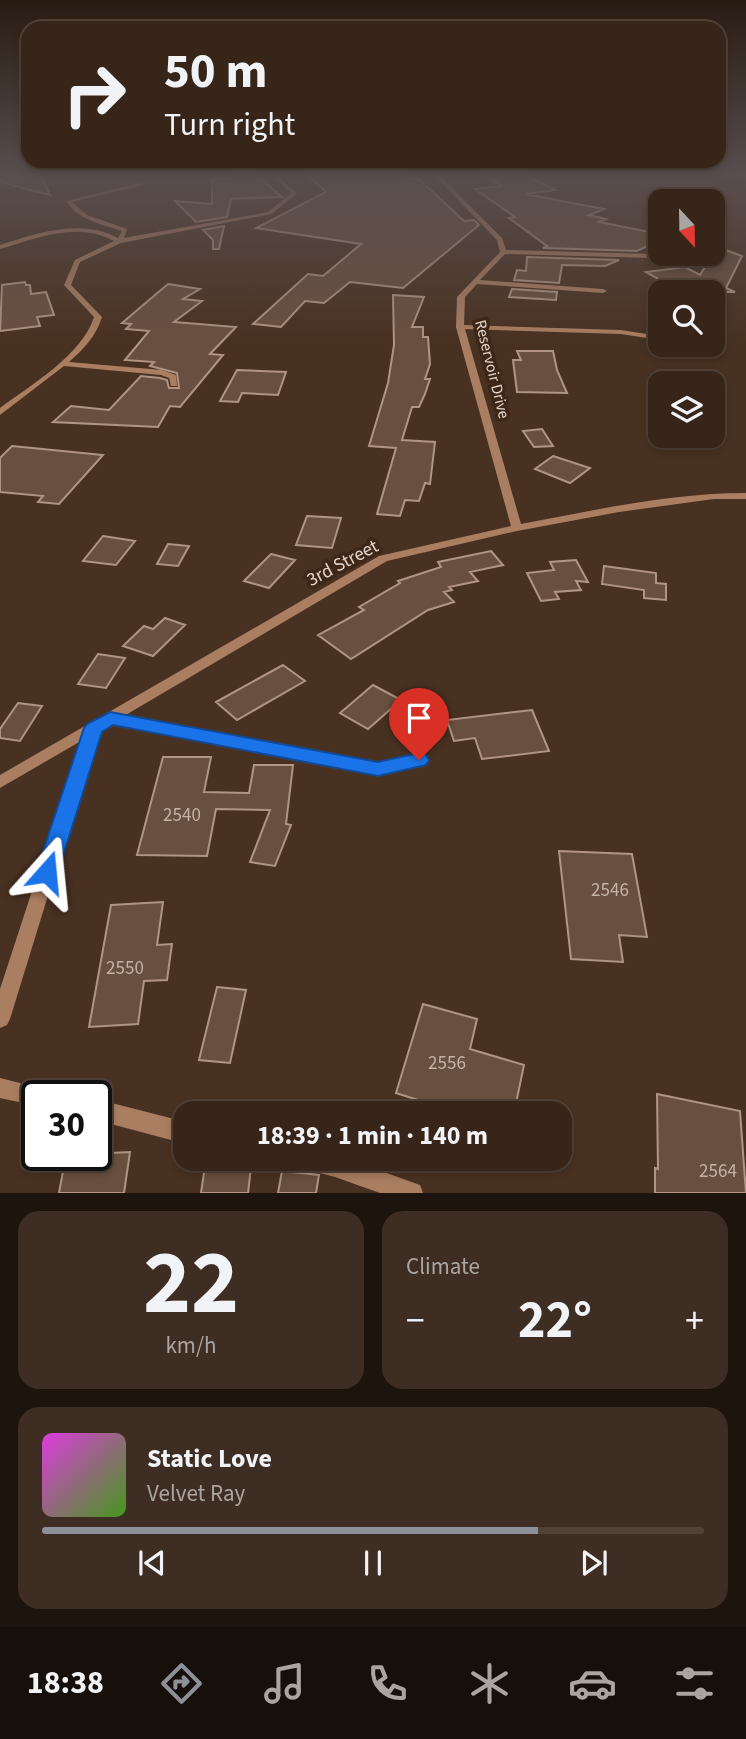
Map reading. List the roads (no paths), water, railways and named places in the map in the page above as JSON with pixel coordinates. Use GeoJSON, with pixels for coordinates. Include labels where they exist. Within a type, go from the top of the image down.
{"type":"FeatureCollection","features":[{"type":"Feature","properties":{"kind":"street"},"geometry":{"type":"LineString","coordinates":[[0,247],[37,236],[79,231],[96,232],[119,240]]}},
{"type":"Feature","properties":{"kind":"street"},"geometry":{"type":"LineString","coordinates":[[119,240],[125,231]]}},
{"type":"Feature","properties":{"kind":"street"},"geometry":{"type":"LineString","coordinates":[[0,412],[65,364],[97,322],[97,317],[66,285],[77,261],[119,240],[171,231]]}},
{"type":"Feature","properties":{"kind":"street"},"geometry":{"type":"LineString","coordinates":[[492,231],[500,239],[503,252],[648,256]]}},
{"type":"Feature","properties":{"kind":"street","name":"Reservoir Drive"},"geometry":{"type":"LineString","coordinates":[[503,252],[461,298],[460,327],[517,528]]}},
{"type":"Feature","properties":{"kind":"street"},"geometry":{"type":"LineString","coordinates":[[475,282],[603,291]]}},
{"type":"Feature","properties":{"kind":"street"},"geometry":{"type":"LineString","coordinates":[[460,327],[610,332],[648,337]]}},
{"type":"Feature","properties":{"kind":"street"},"geometry":{"type":"LineString","coordinates":[[65,364],[162,373],[173,377],[174,384]]}},
{"type":"Feature","properties":{"kind":"street","name":"3rd Street"},"geometry":{"type":"LineString","coordinates":[[0,782],[383,558],[517,528],[632,507],[714,496],[746,496]]}},
{"type":"Feature","properties":{"kind":"street"},"geometry":{"type":"LineString","coordinates":[[110,719],[378,769],[419,760]]}},
{"type":"Feature","properties":{"kind":"street"},"geometry":{"type":"LineString","coordinates":[[0,1019],[93,728]]}},
{"type":"Feature","properties":{"kind":"street"},"geometry":{"type":"LineString","coordinates":[[0,1088],[21,1093]]}},
{"type":"Feature","properties":{"kind":"street"},"geometry":{"type":"LineString","coordinates":[[112,1113],[173,1130]]}},
{"type":"Feature","properties":{"kind":"street"},"geometry":{"type":"LineString","coordinates":[[349,1171],[412,1193]]}}]}
